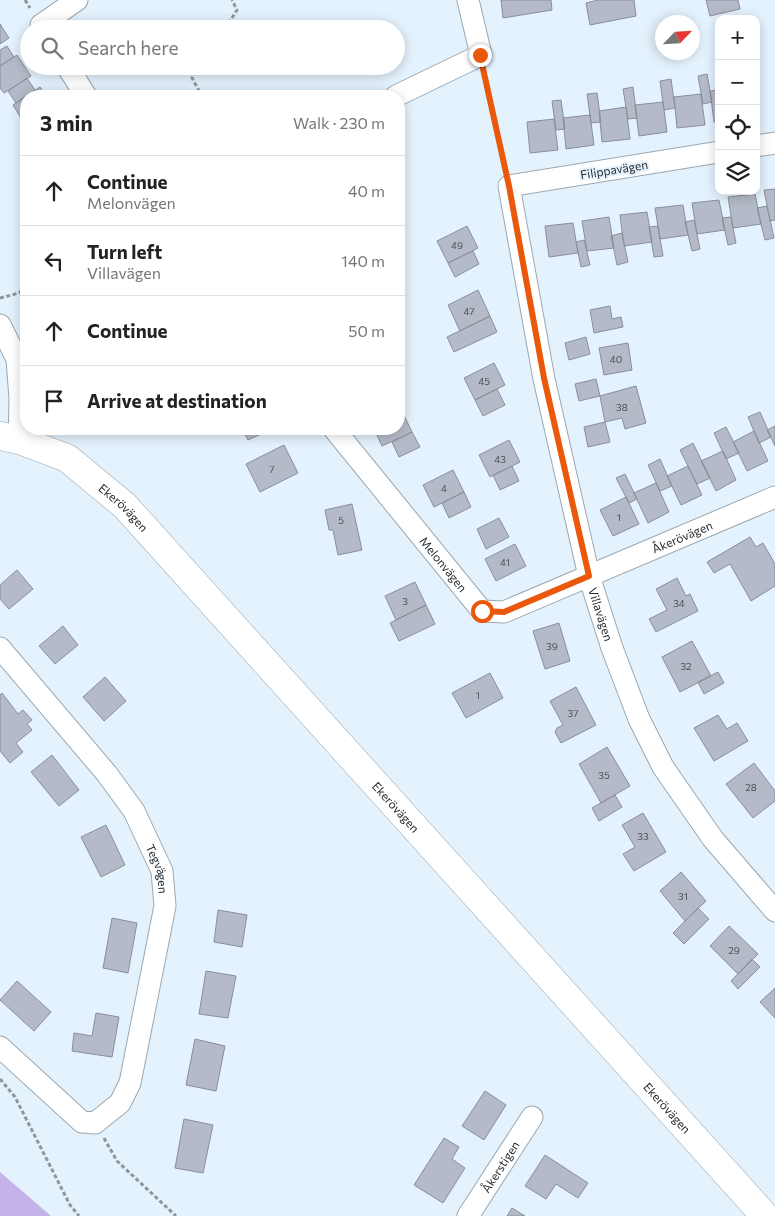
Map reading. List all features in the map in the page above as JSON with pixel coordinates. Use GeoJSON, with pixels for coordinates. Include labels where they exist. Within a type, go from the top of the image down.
{"type":"FeatureCollection","features":[{"type":"Feature","properties":{"kind":"main road","name":"Ekerövägen"},"geometry":{"type":"LineString","coordinates":[[10,438],[67,458],[124,506],[765,1216]]}},
{"type":"Feature","properties":{"kind":"street"},"geometry":{"type":"LineString","coordinates":[[47,20],[77,0]]}},
{"type":"Feature","properties":{"kind":"street"},"geometry":{"type":"LineString","coordinates":[[405,92],[480,55],[468,0]]}},
{"type":"Feature","properties":{"kind":"street"},"geometry":{"type":"LineString","coordinates":[[73,75],[82,90]]}},
{"type":"Feature","properties":{"kind":"street"},"geometry":{"type":"LineString","coordinates":[[760,145],[775,143]]}},
{"type":"Feature","properties":{"kind":"street","name":"Filippavägen"},"geometry":{"type":"LineString","coordinates":[[509,186],[715,153]]}},
{"type":"Feature","properties":{"kind":"street","name":"Villavägen"},"geometry":{"type":"LineString","coordinates":[[509,186],[544,378],[589,576],[612,648],[639,719],[663,768],[713,839],[775,911]]}},
{"type":"Feature","properties":{"kind":"street"},"geometry":{"type":"LineString","coordinates":[[0,325],[17,359],[20,399],[10,438]]}},
{"type":"Feature","properties":{"kind":"street","name":"Melonvägen"},"geometry":{"type":"LineString","coordinates":[[339,435],[482,611],[504,612],[589,576]]}},
{"type":"Feature","properties":{"kind":"street","name":"Åkerövägen"},"geometry":{"type":"LineString","coordinates":[[589,576],[774,499]]}},
{"type":"Feature","properties":{"kind":"street","name":"Tegvägen"},"geometry":{"type":"LineString","coordinates":[[0,648],[107,774],[134,811],[162,871],[165,906],[130,1083],[120,1103],[95,1122]]}},
{"type":"Feature","properties":{"kind":"street"},"geometry":{"type":"LineString","coordinates":[[0,1047],[82,1122],[95,1122]]}},
{"type":"Feature","properties":{"kind":"street","name":"Åkerstigen"},"geometry":{"type":"LineString","coordinates":[[468,1216],[532,1117]]}},
{"type":"Feature","properties":{"kind":"path"},"geometry":{"type":"LineString","coordinates":[[231,20],[238,10],[232,0]]}},
{"type":"Feature","properties":{"kind":"path"},"geometry":{"type":"LineString","coordinates":[[480,55],[509,186]]}},
{"type":"Feature","properties":{"kind":"path"},"geometry":{"type":"LineString","coordinates":[[194,75],[192,78],[199,90]]}},
{"type":"Feature","properties":{"kind":"path"},"geometry":{"type":"LineString","coordinates":[[0,298],[20,292]]}},
{"type":"Feature","properties":{"kind":"path"},"geometry":{"type":"LineString","coordinates":[[0,1079],[15,1097],[70,1205],[79,1216]]}},
{"type":"Feature","properties":{"kind":"path"},"geometry":{"type":"LineString","coordinates":[[95,1122],[117,1161],[176,1216]]}},
{"type":"Feature","properties":{"kind":"shaded area"},"geometry":{"type":"Polygon","coordinates":[[[0,1172],[51,1216],[0,1216],[0,1172]]]}},
{"type":"Feature","properties":{"kind":"building"},"geometry":{"type":"Polygon","coordinates":[[[501,0],[551,0],[552,10],[503,18],[501,0]]]}},
{"type":"Feature","properties":{"kind":"building"},"geometry":{"type":"Polygon","coordinates":[[[598,0],[634,0],[636,16],[590,25],[586,3],[598,0]]]}},
{"type":"Feature","properties":{"kind":"building"},"geometry":{"type":"Polygon","coordinates":[[[706,0],[738,0],[740,9],[710,16],[706,0]]]}},
{"type":"Feature","properties":{"kind":"building"},"geometry":{"type":"Polygon","coordinates":[[[0,24],[9,38],[0,44],[0,24]]]}},
{"type":"Feature","properties":{"kind":"building"},"geometry":{"type":"Polygon","coordinates":[[[7,46],[14,57],[0,66],[0,50],[7,46]]]}},
{"type":"Feature","properties":{"kind":"building"},"geometry":{"type":"Polygon","coordinates":[[[17,55],[20,60],[20,75],[31,76],[4,93],[0,88],[0,66],[17,55]]]}},
{"type":"Feature","properties":{"kind":"building"},"geometry":{"type":"Polygon","coordinates":[[[707,74],[712,102],[703,104],[698,76],[707,74]]]}},
{"type":"Feature","properties":{"kind":"building"},"geometry":{"type":"Polygon","coordinates":[[[27,78],[35,90],[20,90],[20,100],[16,103],[8,91],[27,78]]]}},
{"type":"Feature","properties":{"kind":"building"},"geometry":{"type":"Polygon","coordinates":[[[671,79],[675,108],[664,110],[660,81],[671,79]]]}},
{"type":"Feature","properties":{"kind":"building"},"geometry":{"type":"Polygon","coordinates":[[[633,87],[637,118],[628,119],[623,89],[633,87]]]}},
{"type":"Feature","properties":{"kind":"building"},"geometry":{"type":"Polygon","coordinates":[[[715,90],[715,122],[714,122],[710,91],[715,90]]]}},
{"type":"Feature","properties":{"kind":"building"},"geometry":{"type":"Polygon","coordinates":[[[597,93],[601,122],[591,123],[587,94],[597,93]]]}},
{"type":"Feature","properties":{"kind":"building"},"geometry":{"type":"Polygon","coordinates":[[[701,94],[705,125],[677,128],[674,97],[701,94]]]}},
{"type":"Feature","properties":{"kind":"building"},"geometry":{"type":"Polygon","coordinates":[[[20,100],[20,116],[13,105],[20,100]]]}},
{"type":"Feature","properties":{"kind":"building"},"geometry":{"type":"Polygon","coordinates":[[[561,100],[565,129],[556,130],[552,101],[561,100]]]}},
{"type":"Feature","properties":{"kind":"building"},"geometry":{"type":"Polygon","coordinates":[[[663,102],[667,132],[639,136],[635,105],[663,102]]]}},
{"type":"Feature","properties":{"kind":"building"},"geometry":{"type":"Polygon","coordinates":[[[626,107],[630,139],[602,142],[599,111],[626,107]]]}},
{"type":"Feature","properties":{"kind":"building"},"geometry":{"type":"Polygon","coordinates":[[[590,115],[594,145],[566,149],[563,118],[590,115]]]}},
{"type":"Feature","properties":{"kind":"building"},"geometry":{"type":"Polygon","coordinates":[[[554,119],[558,150],[530,153],[527,122],[554,119]]]}},
{"type":"Feature","properties":{"kind":"building"},"geometry":{"type":"Polygon","coordinates":[[[775,189],[775,220],[770,221],[764,190],[775,189]]]}},
{"type":"Feature","properties":{"kind":"building"},"geometry":{"type":"Polygon","coordinates":[[[755,195],[761,224],[733,228],[728,197],[755,195]]]}},
{"type":"Feature","properties":{"kind":"building"},"geometry":{"type":"Polygon","coordinates":[[[719,200],[725,230],[697,234],[692,203],[719,200]]]}},
{"type":"Feature","properties":{"kind":"building"},"geometry":{"type":"Polygon","coordinates":[[[683,205],[688,235],[660,239],[655,208],[683,205]]]}},
{"type":"Feature","properties":{"kind":"building"},"geometry":{"type":"Polygon","coordinates":[[[767,206],[774,238],[765,240],[757,208],[767,206]]]}},
{"type":"Feature","properties":{"kind":"building"},"geometry":{"type":"Polygon","coordinates":[[[647,212],[652,242],[624,246],[620,215],[647,212]]]}},
{"type":"Feature","properties":{"kind":"building"},"geometry":{"type":"Polygon","coordinates":[[[609,217],[614,248],[587,251],[582,221],[609,217]]]}},
{"type":"Feature","properties":{"kind":"building"},"geometry":{"type":"Polygon","coordinates":[[[731,217],[736,243],[728,245],[722,218],[731,217]]]}},
{"type":"Feature","properties":{"kind":"building"},"geometry":{"type":"Polygon","coordinates":[[[694,220],[700,249],[692,251],[685,222],[694,220]]]}},
{"type":"Feature","properties":{"kind":"building"},"geometry":{"type":"Polygon","coordinates":[[[573,223],[578,253],[549,257],[545,226],[573,223]]]}},
{"type":"Feature","properties":{"kind":"building"},"geometry":{"type":"Polygon","coordinates":[[[467,226],[478,248],[448,263],[437,241],[467,226]]]}},
{"type":"Feature","properties":{"kind":"building"},"geometry":{"type":"Polygon","coordinates":[[[658,226],[663,256],[654,257],[649,227],[658,226]]]}},
{"type":"Feature","properties":{"kind":"building"},"geometry":{"type":"Polygon","coordinates":[[[622,233],[628,262],[617,265],[611,236],[622,233]]]}},
{"type":"Feature","properties":{"kind":"building"},"geometry":{"type":"Polygon","coordinates":[[[584,240],[590,265],[581,267],[576,242],[584,240]]]}},
{"type":"Feature","properties":{"kind":"building"},"geometry":{"type":"Polygon","coordinates":[[[473,251],[479,264],[455,277],[448,263],[473,251]]]}},
{"type":"Feature","properties":{"kind":"building"},"geometry":{"type":"Polygon","coordinates":[[[478,290],[490,316],[460,331],[448,305],[478,290]]]}},
{"type":"Feature","properties":{"kind":"building"},"geometry":{"type":"Polygon","coordinates":[[[610,306],[612,319],[621,317],[623,327],[594,333],[590,310],[610,306]]]}},
{"type":"Feature","properties":{"kind":"building"},"geometry":{"type":"Polygon","coordinates":[[[490,316],[497,332],[454,352],[447,337],[490,316]]]}},
{"type":"Feature","properties":{"kind":"building"},"geometry":{"type":"Polygon","coordinates":[[[586,337],[590,354],[569,360],[565,343],[586,337]]]}},
{"type":"Feature","properties":{"kind":"building"},"geometry":{"type":"Polygon","coordinates":[[[628,343],[632,370],[604,375],[599,348],[628,343]]]}},
{"type":"Feature","properties":{"kind":"building"},"geometry":{"type":"Polygon","coordinates":[[[494,363],[505,385],[475,400],[464,378],[494,363]]]}},
{"type":"Feature","properties":{"kind":"building"},"geometry":{"type":"Polygon","coordinates":[[[596,379],[600,396],[579,401],[575,384],[596,379]]]}},
{"type":"Feature","properties":{"kind":"building"},"geometry":{"type":"Polygon","coordinates":[[[636,386],[646,423],[625,429],[622,418],[605,422],[600,396],[636,386]]]}},
{"type":"Feature","properties":{"kind":"building"},"geometry":{"type":"Polygon","coordinates":[[[497,389],[505,405],[483,416],[475,400],[497,389]]]}},
{"type":"Feature","properties":{"kind":"building"},"geometry":{"type":"Polygon","coordinates":[[[760,412],[771,437],[759,443],[748,417],[760,412]]]}},
{"type":"Feature","properties":{"kind":"building"},"geometry":{"type":"Polygon","coordinates":[[[405,417],[412,432],[382,446],[377,435],[405,435],[405,417]]]}},
{"type":"Feature","properties":{"kind":"building"},"geometry":{"type":"Polygon","coordinates":[[[605,422],[610,442],[588,447],[584,427],[605,422]]]}},
{"type":"Feature","properties":{"kind":"building"},"geometry":{"type":"Polygon","coordinates":[[[775,426],[775,446],[767,430],[775,426]]]}},
{"type":"Feature","properties":{"kind":"building"},"geometry":{"type":"Polygon","coordinates":[[[726,427],[739,453],[726,459],[714,433],[726,427]]]}},
{"type":"Feature","properties":{"kind":"building"},"geometry":{"type":"Polygon","coordinates":[[[754,431],[768,461],[747,471],[733,442],[754,431]]]}},
{"type":"Feature","properties":{"kind":"building"},"geometry":{"type":"Polygon","coordinates":[[[412,432],[420,447],[399,457],[392,442],[412,432]]]}},
{"type":"Feature","properties":{"kind":"building"},"geometry":{"type":"Polygon","coordinates":[[[245,435],[259,435],[248,440],[245,435]]]}},
{"type":"Feature","properties":{"kind":"building"},"geometry":{"type":"Polygon","coordinates":[[[509,440],[520,462],[490,477],[479,455],[509,440]]]}},
{"type":"Feature","properties":{"kind":"building"},"geometry":{"type":"Polygon","coordinates":[[[693,443],[710,478],[697,484],[680,450],[693,443]]]}},
{"type":"Feature","properties":{"kind":"building"},"geometry":{"type":"Polygon","coordinates":[[[284,445],[298,473],[260,492],[246,464],[284,445]]]}},
{"type":"Feature","properties":{"kind":"building"},"geometry":{"type":"Polygon","coordinates":[[[723,451],[736,480],[716,491],[701,461],[723,451]]]}},
{"type":"Feature","properties":{"kind":"building"},"geometry":{"type":"Polygon","coordinates":[[[660,459],[672,486],[660,491],[648,465],[660,459]]]}},
{"type":"Feature","properties":{"kind":"building"},"geometry":{"type":"Polygon","coordinates":[[[512,466],[519,481],[500,490],[493,475],[512,466]]]}},
{"type":"Feature","properties":{"kind":"building"},"geometry":{"type":"Polygon","coordinates":[[[688,466],[702,495],[681,505],[667,476],[688,466]]]}},
{"type":"Feature","properties":{"kind":"building"},"geometry":{"type":"Polygon","coordinates":[[[453,470],[464,492],[434,507],[423,485],[453,470]]]}},
{"type":"Feature","properties":{"kind":"building"},"geometry":{"type":"Polygon","coordinates":[[[625,474],[637,499],[629,503],[616,478],[625,474]]]}},
{"type":"Feature","properties":{"kind":"building"},"geometry":{"type":"Polygon","coordinates":[[[656,483],[669,512],[648,523],[634,493],[656,483]]]}},
{"type":"Feature","properties":{"kind":"building"},"geometry":{"type":"Polygon","coordinates":[[[464,492],[471,507],[449,518],[442,503],[464,492]]]}},
{"type":"Feature","properties":{"kind":"building"},"geometry":{"type":"Polygon","coordinates":[[[626,497],[639,524],[613,536],[600,510],[626,497]]]}},
{"type":"Feature","properties":{"kind":"building"},"geometry":{"type":"Polygon","coordinates":[[[352,504],[362,550],[338,555],[333,530],[329,530],[325,510],[352,504]]]}},
{"type":"Feature","properties":{"kind":"building"},"geometry":{"type":"Polygon","coordinates":[[[499,518],[509,537],[486,549],[477,529],[499,518]]]}},
{"type":"Feature","properties":{"kind":"building"},"geometry":{"type":"Polygon","coordinates":[[[750,537],[756,547],[763,543],[775,564],[775,586],[751,601],[730,564],[714,573],[707,562],[750,537]]]}},
{"type":"Feature","properties":{"kind":"building"},"geometry":{"type":"Polygon","coordinates":[[[515,544],[526,566],[496,581],[485,559],[515,544]]]}},
{"type":"Feature","properties":{"kind":"building"},"geometry":{"type":"Polygon","coordinates":[[[17,570],[33,589],[9,609],[0,599],[0,585],[17,570]]]}},
{"type":"Feature","properties":{"kind":"building"},"geometry":{"type":"Polygon","coordinates":[[[677,578],[686,596],[690,594],[698,611],[656,632],[649,619],[667,610],[656,589],[677,578]]]}},
{"type":"Feature","properties":{"kind":"building"},"geometry":{"type":"Polygon","coordinates":[[[415,582],[426,605],[396,620],[385,596],[415,582]]]}},
{"type":"Feature","properties":{"kind":"building"},"geometry":{"type":"Polygon","coordinates":[[[426,605],[435,624],[399,641],[390,623],[426,605]]]}},
{"type":"Feature","properties":{"kind":"building"},"geometry":{"type":"Polygon","coordinates":[[[559,623],[570,661],[545,669],[533,631],[559,623]]]}},
{"type":"Feature","properties":{"kind":"building"},"geometry":{"type":"Polygon","coordinates":[[[63,626],[78,645],[55,664],[39,646],[63,626]]]}},
{"type":"Feature","properties":{"kind":"building"},"geometry":{"type":"Polygon","coordinates":[[[692,641],[711,676],[680,692],[662,657],[692,641]]]}},
{"type":"Feature","properties":{"kind":"building"},"geometry":{"type":"Polygon","coordinates":[[[718,672],[724,683],[704,694],[698,682],[718,672]]]}},
{"type":"Feature","properties":{"kind":"building"},"geometry":{"type":"Polygon","coordinates":[[[490,673],[503,698],[466,718],[452,693],[490,673]]]}},
{"type":"Feature","properties":{"kind":"building"},"geometry":{"type":"Polygon","coordinates":[[[105,677],[126,701],[104,721],[83,697],[105,677]]]}},
{"type":"Feature","properties":{"kind":"building"},"geometry":{"type":"Polygon","coordinates":[[[576,687],[596,725],[561,743],[555,732],[557,728],[563,725],[550,701],[576,687]]]}},
{"type":"Feature","properties":{"kind":"building"},"geometry":{"type":"Polygon","coordinates":[[[2,693],[18,714],[23,710],[32,720],[27,724],[32,730],[16,743],[23,752],[10,763],[0,751],[0,695],[2,693]]]}},
{"type":"Feature","properties":{"kind":"building"},"geometry":{"type":"Polygon","coordinates":[[[718,715],[727,729],[737,723],[748,741],[714,761],[694,728],[718,715]]]}},
{"type":"Feature","properties":{"kind":"building"},"geometry":{"type":"Polygon","coordinates":[[[607,747],[630,786],[601,803],[579,764],[607,747]]]}},
{"type":"Feature","properties":{"kind":"building"},"geometry":{"type":"Polygon","coordinates":[[[52,755],[79,790],[59,806],[31,772],[52,755]]]}},
{"type":"Feature","properties":{"kind":"building"},"geometry":{"type":"Polygon","coordinates":[[[754,763],[775,791],[775,801],[753,818],[726,784],[754,763]]]}},
{"type":"Feature","properties":{"kind":"building"},"geometry":{"type":"Polygon","coordinates":[[[615,795],[622,807],[599,821],[592,808],[615,795]]]}},
{"type":"Feature","properties":{"kind":"building"},"geometry":{"type":"Polygon","coordinates":[[[643,813],[666,852],[634,871],[623,854],[635,847],[622,825],[643,813]]]}},
{"type":"Feature","properties":{"kind":"building"},"geometry":{"type":"Polygon","coordinates":[[[106,825],[125,865],[101,877],[81,837],[106,825]]]}},
{"type":"Feature","properties":{"kind":"building"},"geometry":{"type":"Polygon","coordinates":[[[681,872],[706,901],[685,921],[660,891],[681,872]]]}},
{"type":"Feature","properties":{"kind":"building"},"geometry":{"type":"Polygon","coordinates":[[[698,908],[709,919],[684,944],[673,933],[698,908]]]}},
{"type":"Feature","properties":{"kind":"building"},"geometry":{"type":"Polygon","coordinates":[[[218,910],[247,915],[242,947],[214,942],[218,910]]]}},
{"type":"Feature","properties":{"kind":"building"},"geometry":{"type":"Polygon","coordinates":[[[112,918],[137,923],[128,973],[103,968],[112,918]]]}},
{"type":"Feature","properties":{"kind":"building"},"geometry":{"type":"Polygon","coordinates":[[[729,926],[758,954],[738,974],[710,946],[729,926]]]}},
{"type":"Feature","properties":{"kind":"building"},"geometry":{"type":"Polygon","coordinates":[[[752,959],[760,967],[738,989],[731,981],[752,959]]]}},
{"type":"Feature","properties":{"kind":"building"},"geometry":{"type":"Polygon","coordinates":[[[206,971],[236,976],[228,1018],[199,1014],[206,971]]]}},
{"type":"Feature","properties":{"kind":"building"},"geometry":{"type":"Polygon","coordinates":[[[17,981],[51,1012],[34,1031],[0,1000],[17,981]]]}},
{"type":"Feature","properties":{"kind":"building"},"geometry":{"type":"Polygon","coordinates":[[[775,988],[775,1018],[760,1002],[775,988]]]}},
{"type":"Feature","properties":{"kind":"building"},"geometry":{"type":"Polygon","coordinates":[[[96,1013],[119,1017],[112,1057],[72,1051],[74,1033],[92,1036],[96,1013]]]}},
{"type":"Feature","properties":{"kind":"building"},"geometry":{"type":"Polygon","coordinates":[[[195,1039],[225,1046],[216,1091],[186,1085],[195,1039]]]}},
{"type":"Feature","properties":{"kind":"building"},"geometry":{"type":"Polygon","coordinates":[[[485,1091],[506,1105],[484,1140],[462,1126],[485,1091]]]}},
{"type":"Feature","properties":{"kind":"building"},"geometry":{"type":"Polygon","coordinates":[[[184,1119],[213,1125],[203,1173],[175,1168],[184,1119]]]}},
{"type":"Feature","properties":{"kind":"building"},"geometry":{"type":"Polygon","coordinates":[[[444,1138],[459,1147],[452,1159],[465,1168],[443,1203],[414,1185],[444,1138]]]}},
{"type":"Feature","properties":{"kind":"building"},"geometry":{"type":"Polygon","coordinates":[[[545,1155],[588,1183],[578,1198],[556,1184],[546,1199],[525,1186],[545,1155]]]}},
{"type":"Feature","properties":{"kind":"building"},"geometry":{"type":"Polygon","coordinates":[[[512,1208],[525,1216],[507,1216],[512,1208]]]}},
{"type":"Feature","properties":{"kind":"route"},"geometry":{"type":"LineString","coordinates":[[480,55],[509,186],[544,378],[589,576],[504,612],[482,611]]}}]}
